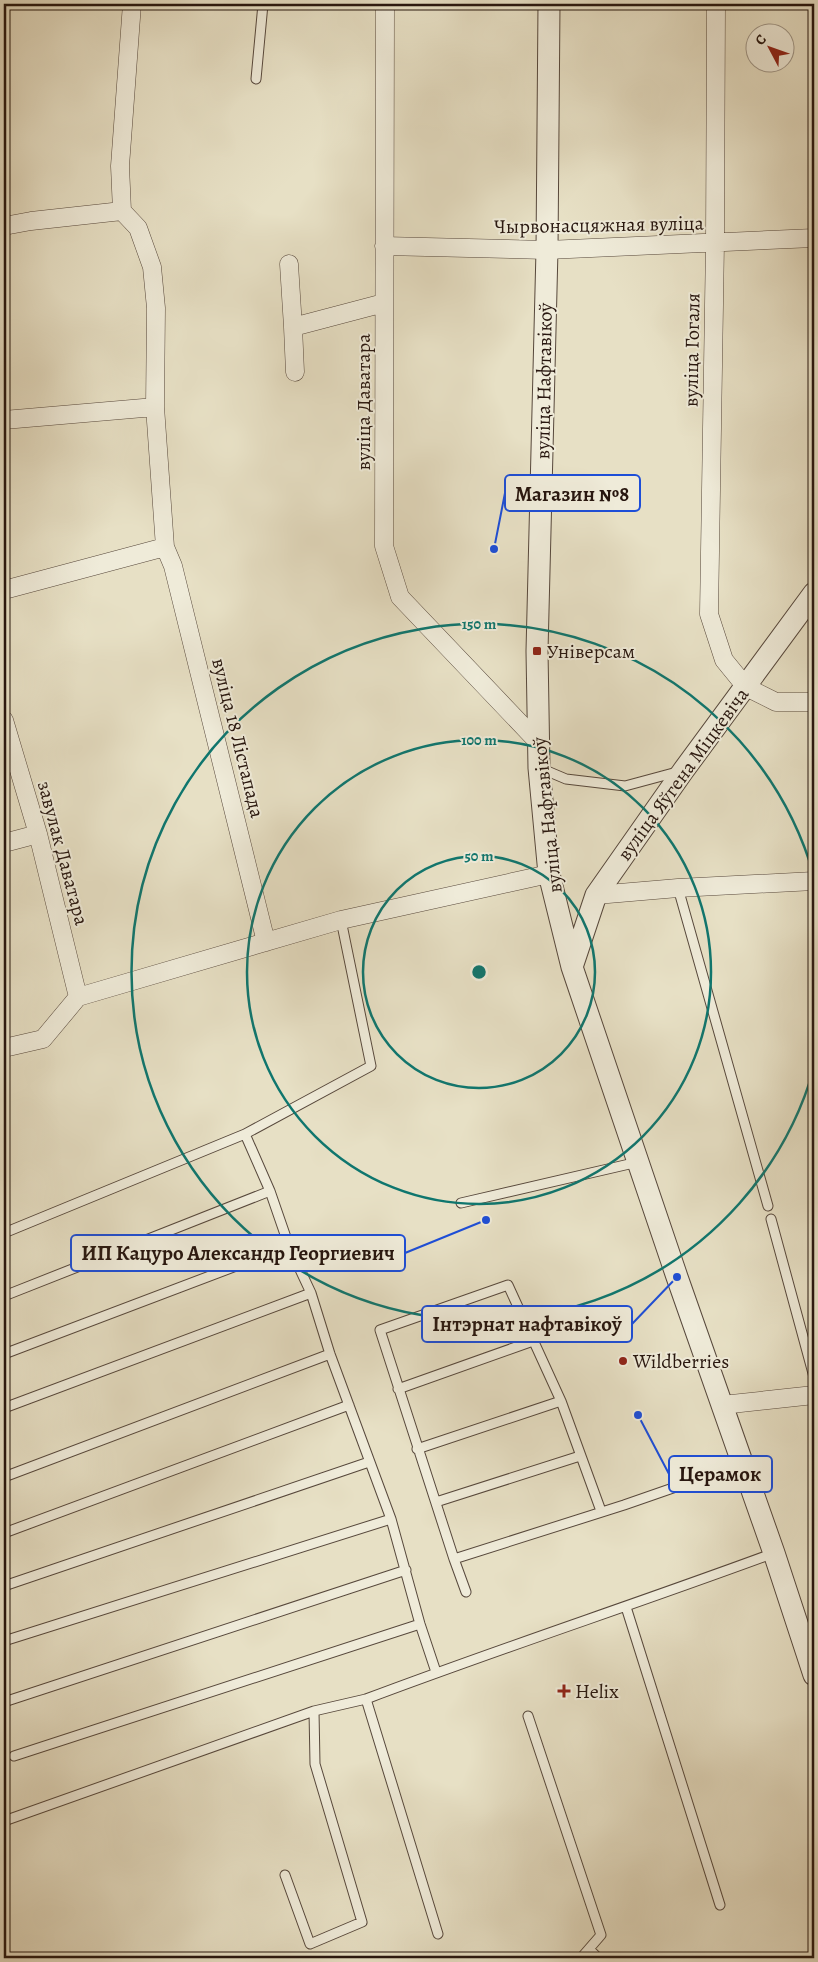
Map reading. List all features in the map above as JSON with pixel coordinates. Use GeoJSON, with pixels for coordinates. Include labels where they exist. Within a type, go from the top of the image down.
{"type":"FeatureCollection","features":[{"type":"Feature","properties":{"kind":"street"},"geometry":{"type":"LineString","coordinates":[[4,226],[31,221],[122,211],[120,166],[132,4]]}},
{"type":"Feature","properties":{"kind":"street","name":"вуліца Даватара"},"geometry":{"type":"LineString","coordinates":[[385,4],[384,546],[400,597],[538,742]]}},
{"type":"Feature","properties":{"kind":"street","name":"вуліца Нафтавікоў"},"geometry":{"type":"LineString","coordinates":[[550,4],[547,250],[538,643],[538,742],[549,874],[572,967],[774,1553],[814,1675]]}},
{"type":"Feature","properties":{"kind":"street","name":"вуліца Гогаля"},"geometry":{"type":"LineString","coordinates":[[716,4],[715,243],[709,614],[724,660],[746,687]]}},
{"type":"Feature","properties":{"kind":"street","name":"вуліца 18 Лістапада"},"geometry":{"type":"LineString","coordinates":[[122,211],[138,228],[152,267],[156,308],[155,407],[165,547],[173,566],[266,942]]}},
{"type":"Feature","properties":{"kind":"street","name":"Чырвонасцяжная вуліца"},"geometry":{"type":"LineString","coordinates":[[384,246],[547,250],[814,238]]}},
{"type":"Feature","properties":{"kind":"street"},"geometry":{"type":"LineString","coordinates":[[289,264],[295,372]]}},
{"type":"Feature","properties":{"kind":"street"},"geometry":{"type":"LineString","coordinates":[[293,327],[384,303]]}},
{"type":"Feature","properties":{"kind":"street"},"geometry":{"type":"LineString","coordinates":[[4,420],[155,407]]}},
{"type":"Feature","properties":{"kind":"street"},"geometry":{"type":"LineString","coordinates":[[4,590],[165,547]]}},
{"type":"Feature","properties":{"kind":"street","name":"вуліца Яўгена Міцкевіча"},"geometry":{"type":"LineString","coordinates":[[572,967],[596,895],[814,593]]}},
{"type":"Feature","properties":{"kind":"street"},"geometry":{"type":"LineString","coordinates":[[746,687],[776,702],[814,702]]}},
{"type":"Feature","properties":{"kind":"street","name":"завулак Даватара"},"geometry":{"type":"LineString","coordinates":[[4,720],[38,834],[78,997]]}},
{"type":"Feature","properties":{"kind":"street"},"geometry":{"type":"LineString","coordinates":[[4,843],[38,834]]}},
{"type":"Feature","properties":{"kind":"street"},"geometry":{"type":"LineString","coordinates":[[4,1048],[44,1039],[78,997],[341,920],[549,874]]}},
{"type":"Feature","properties":{"kind":"street"},"geometry":{"type":"LineString","coordinates":[[596,895],[678,888],[814,881]]}},
{"type":"Feature","properties":{"kind":"street"},"geometry":{"type":"LineString","coordinates":[[722,1405],[814,1395]]}},
{"type":"Feature","properties":{"kind":"lane"},"geometry":{"type":"LineString","coordinates":[[256,79],[263,4]]}},
{"type":"Feature","properties":{"kind":"lane"},"geometry":{"type":"LineString","coordinates":[[540,768],[566,779],[625,786],[684,771]]}},
{"type":"Feature","properties":{"kind":"lane"},"geometry":{"type":"LineString","coordinates":[[678,888],[768,1206]]}},
{"type":"Feature","properties":{"kind":"lane"},"geometry":{"type":"LineString","coordinates":[[4,1234],[246,1134],[371,1066],[341,920]]}},
{"type":"Feature","properties":{"kind":"lane"},"geometry":{"type":"LineString","coordinates":[[246,1134],[270,1191],[288,1246],[311,1293],[330,1354],[391,1519],[420,1624],[436,1672]]}},
{"type":"Feature","properties":{"kind":"lane"},"geometry":{"type":"LineString","coordinates":[[461,1203],[638,1162]]}},
{"type":"Feature","properties":{"kind":"lane"},"geometry":{"type":"LineString","coordinates":[[4,1296],[270,1191]]}},
{"type":"Feature","properties":{"kind":"lane"},"geometry":{"type":"LineString","coordinates":[[771,1218],[814,1377]]}},
{"type":"Feature","properties":{"kind":"lane"},"geometry":{"type":"LineString","coordinates":[[4,1354],[288,1246]]}},
{"type":"Feature","properties":{"kind":"lane"},"geometry":{"type":"LineString","coordinates":[[466,1592],[417,1448],[380,1330],[508,1285],[561,1401],[601,1511]]}},
{"type":"Feature","properties":{"kind":"lane"},"geometry":{"type":"LineString","coordinates":[[4,1408],[311,1293]]}},
{"type":"Feature","properties":{"kind":"lane"},"geometry":{"type":"LineString","coordinates":[[398,1389],[532,1341]]}},
{"type":"Feature","properties":{"kind":"lane"},"geometry":{"type":"LineString","coordinates":[[4,1476],[330,1354]]}},
{"type":"Feature","properties":{"kind":"lane"},"geometry":{"type":"LineString","coordinates":[[417,1448],[561,1401]]}},
{"type":"Feature","properties":{"kind":"lane"},"geometry":{"type":"LineString","coordinates":[[4,1533],[349,1405]]}},
{"type":"Feature","properties":{"kind":"lane"},"geometry":{"type":"LineString","coordinates":[[436,1502],[580,1456]]}},
{"type":"Feature","properties":{"kind":"lane"},"geometry":{"type":"LineString","coordinates":[[4,1586],[369,1462]]}},
{"type":"Feature","properties":{"kind":"lane"},"geometry":{"type":"LineString","coordinates":[[454,1559],[742,1464]]}},
{"type":"Feature","properties":{"kind":"lane"},"geometry":{"type":"LineString","coordinates":[[4,1641],[391,1519]]}},
{"type":"Feature","properties":{"kind":"lane"},"geometry":{"type":"LineString","coordinates":[[4,1821],[314,1711],[366,1699],[436,1672],[626,1607],[774,1553]]}},
{"type":"Feature","properties":{"kind":"lane"},"geometry":{"type":"LineString","coordinates":[[4,1702],[406,1570]]}},
{"type":"Feature","properties":{"kind":"lane"},"geometry":{"type":"LineString","coordinates":[[626,1607],[720,1905]]}},
{"type":"Feature","properties":{"kind":"lane"},"geometry":{"type":"LineString","coordinates":[[14,1756],[420,1624]]}},
{"type":"Feature","properties":{"kind":"lane"},"geometry":{"type":"LineString","coordinates":[[366,1699],[438,1934]]}},
{"type":"Feature","properties":{"kind":"lane"},"geometry":{"type":"LineString","coordinates":[[285,1875],[310,1944],[362,1922],[315,1764],[314,1711]]}},
{"type":"Feature","properties":{"kind":"lane"},"geometry":{"type":"LineString","coordinates":[[528,1716],[600,1935],[581,1958]]}},
{"type":"Feature","properties":{"kind":"lane"},"geometry":{"type":"LineString","coordinates":[[589,1949],[598,1958]]}},
{"type":"Feature","properties":{"kind":"place","name":"Магазин №8"},"geometry":{"type":"Point","coordinates":[494,549]}},
{"type":"Feature","properties":{"kind":"place","name":"Універсам"},"geometry":{"type":"Point","coordinates":[537,651]}},
{"type":"Feature","properties":{"kind":"place","name":"ИП Кацуро Александр Георгиевич"},"geometry":{"type":"Point","coordinates":[486,1220]}},
{"type":"Feature","properties":{"kind":"place","name":"Інтэрнат нафтавікоў"},"geometry":{"type":"Point","coordinates":[677,1277]}},
{"type":"Feature","properties":{"kind":"place","name":"Wildberries"},"geometry":{"type":"Point","coordinates":[623,1361]}},
{"type":"Feature","properties":{"kind":"place","name":"Церамок"},"geometry":{"type":"Point","coordinates":[638,1415]}},
{"type":"Feature","properties":{"kind":"place","name":"Helix"},"geometry":{"type":"Point","coordinates":[564,1691]}}]}
